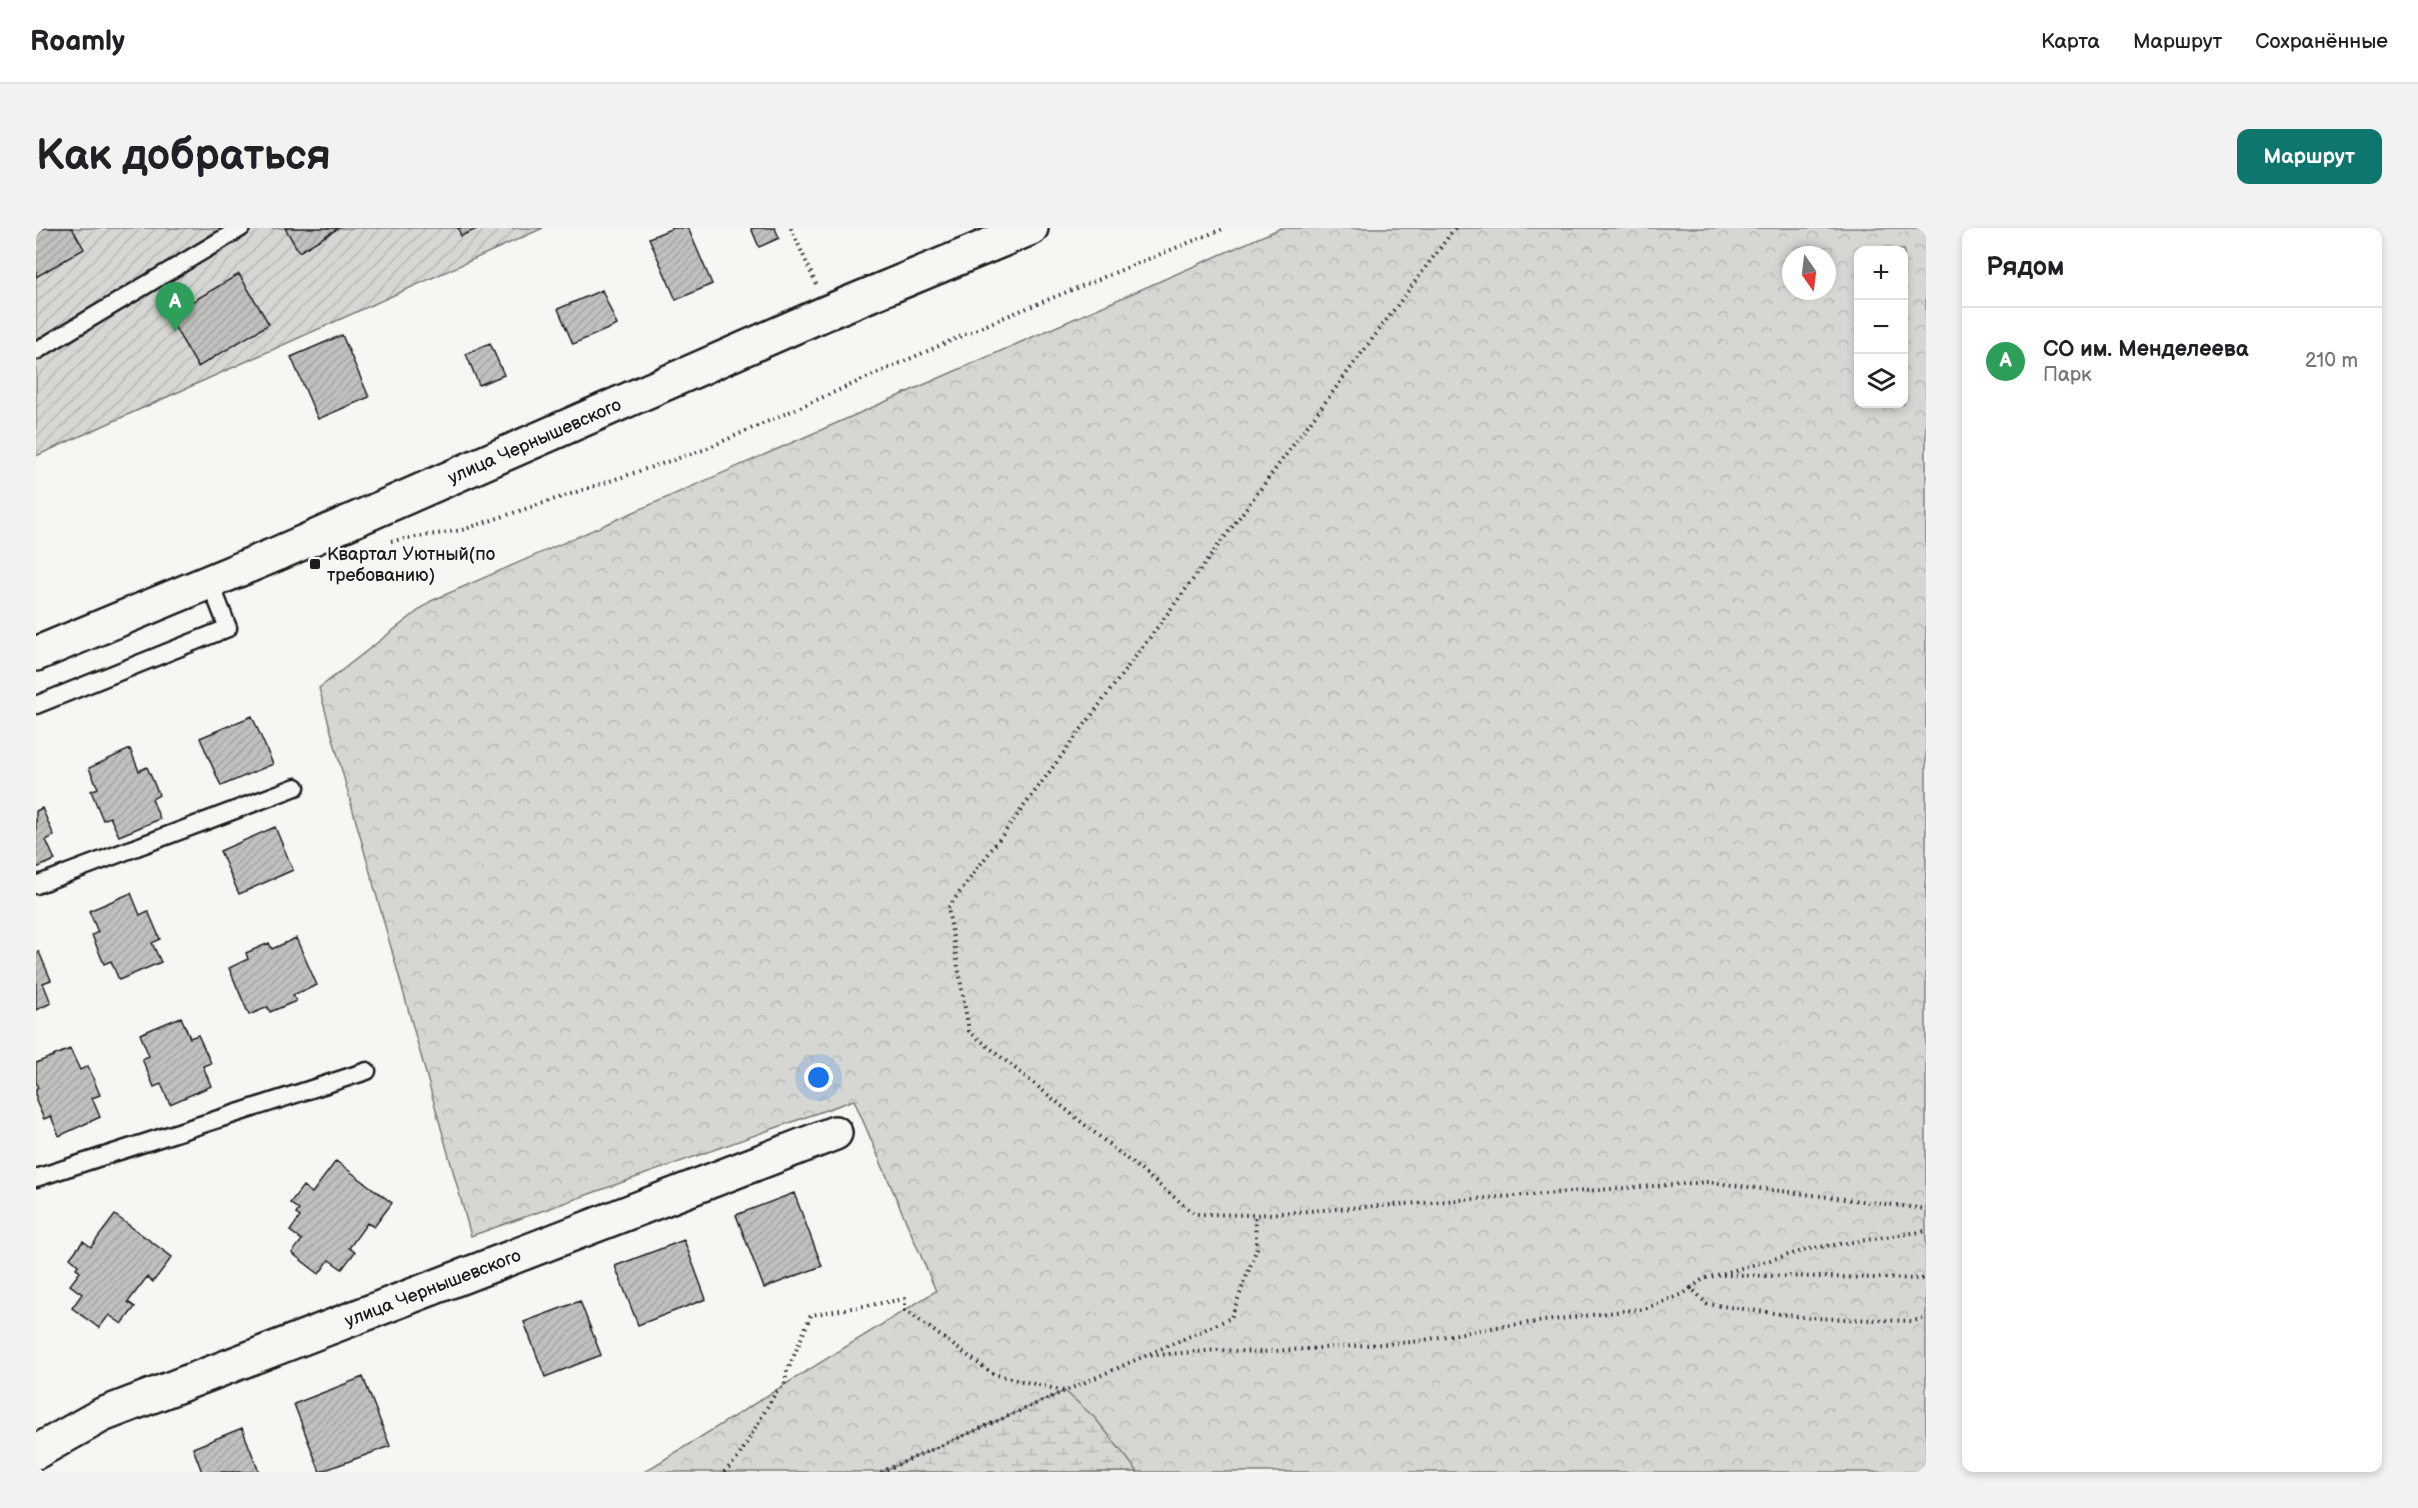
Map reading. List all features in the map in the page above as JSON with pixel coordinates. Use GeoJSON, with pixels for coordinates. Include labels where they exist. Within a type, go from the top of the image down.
{"type":"FeatureCollection","features":[{"type":"Feature","properties":{"kind":"street","name":"улица Чернышевского"},"geometry":{"type":"LineString","coordinates":[[36,654],[210,582],[828,312],[1031,228]]}},
{"type":"Feature","properties":{"kind":"street","name":"улица Чернышевского"},"geometry":{"type":"LineString","coordinates":[[36,1452],[102,1415],[835,1133]]}},
{"type":"Feature","properties":{"kind":"lane"},"geometry":{"type":"LineString","coordinates":[[36,351],[241,228]]}},
{"type":"Feature","properties":{"kind":"lane"},"geometry":{"type":"LineString","coordinates":[[36,705],[228,628],[210,582]]}},
{"type":"Feature","properties":{"kind":"lane"},"geometry":{"type":"LineString","coordinates":[[36,885],[296,787]]}},
{"type":"Feature","properties":{"kind":"lane"},"geometry":{"type":"LineString","coordinates":[[36,1178],[367,1071]]}},
{"type":"Feature","properties":{"kind":"path"},"geometry":{"type":"LineString","coordinates":[[790,228],[828,312]]}},
{"type":"Feature","properties":{"kind":"path"},"geometry":{"type":"LineString","coordinates":[[384,542],[462,531],[703,450],[1000,319],[1225,228]]}},
{"type":"Feature","properties":{"kind":"path"},"geometry":{"type":"LineString","coordinates":[[1455,228],[948,908],[969,1030],[1195,1214],[1254,1215],[1708,1182],[1926,1209]]}},
{"type":"Feature","properties":{"kind":"path"},"geometry":{"type":"LineString","coordinates":[[881,1472],[1231,1318],[1257,1248],[1254,1215]]}},
{"type":"Feature","properties":{"kind":"path"},"geometry":{"type":"LineString","coordinates":[[1145,1356],[1217,1350],[1261,1352],[1413,1342],[1497,1327],[1647,1308],[1683,1294],[1703,1279],[1813,1248],[1926,1231]]}},
{"type":"Feature","properties":{"kind":"path"},"geometry":{"type":"LineString","coordinates":[[1719,1275],[1926,1279]]}},
{"type":"Feature","properties":{"kind":"path"},"geometry":{"type":"LineString","coordinates":[[1691,1288],[1707,1304],[1810,1318],[1912,1321],[1926,1318]]}},
{"type":"Feature","properties":{"kind":"path"},"geometry":{"type":"LineString","coordinates":[[724,1472],[738,1458],[776,1392],[784,1386],[787,1372],[811,1315],[905,1299],[905,1310],[993,1374],[1065,1391]]}},
{"type":"Feature","properties":{"kind":"green space"},"geometry":{"type":"Polygon","coordinates":[[[36,228],[543,228],[36,456],[36,228]]]}},
{"type":"Feature","properties":{"kind":"green space"},"geometry":{"type":"Polygon","coordinates":[[[1281,228],[1926,228],[1926,1472],[644,1472],[936,1291],[854,1100],[471,1236],[319,688],[431,601],[1281,228]]]}},
{"type":"Feature","properties":{"kind":"green space"},"geometry":{"type":"Polygon","coordinates":[[[1065,1391],[1095,1418],[1138,1472],[881,1472],[1065,1391]]]}},
{"type":"Feature","properties":{"kind":"building"},"geometry":{"type":"Polygon","coordinates":[[[36,228],[72,228],[84,249],[36,277],[36,228]]]}},
{"type":"Feature","properties":{"kind":"building"},"geometry":{"type":"Polygon","coordinates":[[[285,228],[339,228],[299,252],[285,228]]]}},
{"type":"Feature","properties":{"kind":"building"},"geometry":{"type":"Polygon","coordinates":[[[458,228],[479,228],[461,236],[458,228]]]}},
{"type":"Feature","properties":{"kind":"building"},"geometry":{"type":"Polygon","coordinates":[[[673,228],[688,228],[712,284],[676,300],[649,238],[673,228]]]}},
{"type":"Feature","properties":{"kind":"building"},"geometry":{"type":"Polygon","coordinates":[[[751,228],[775,228],[779,238],[759,247],[751,228]]]}},
{"type":"Feature","properties":{"kind":"building"},"geometry":{"type":"Polygon","coordinates":[[[239,274],[269,324],[198,367],[168,316],[239,274]]]}},
{"type":"Feature","properties":{"kind":"building"},"geometry":{"type":"Polygon","coordinates":[[[602,290],[617,325],[573,344],[558,309],[602,290]]]}},
{"type":"Feature","properties":{"kind":"building"},"geometry":{"type":"Polygon","coordinates":[[[342,335],[369,397],[318,419],[291,357],[342,335]]]}},
{"type":"Feature","properties":{"kind":"building"},"geometry":{"type":"Polygon","coordinates":[[[490,343],[504,375],[479,385],[466,354],[490,343]]]}},
{"type":"Feature","properties":{"kind":"building"},"geometry":{"type":"Polygon","coordinates":[[[252,716],[273,764],[221,786],[200,738],[252,716]]]}},
{"type":"Feature","properties":{"kind":"building"},"geometry":{"type":"Polygon","coordinates":[[[130,749],[139,771],[147,767],[159,795],[152,799],[160,819],[119,836],[110,817],[103,820],[91,791],[98,788],[89,768],[130,749]]]}},
{"type":"Feature","properties":{"kind":"building"},"geometry":{"type":"Polygon","coordinates":[[[42,808],[54,836],[46,840],[55,860],[36,868],[36,811],[42,808]]]}},
{"type":"Feature","properties":{"kind":"building"},"geometry":{"type":"Polygon","coordinates":[[[275,827],[293,870],[239,894],[220,851],[275,827]]]}},
{"type":"Feature","properties":{"kind":"building"},"geometry":{"type":"Polygon","coordinates":[[[131,893],[140,915],[148,911],[160,939],[152,943],[161,962],[119,980],[111,961],[104,964],[92,935],[98,932],[89,911],[131,893]]]}},
{"type":"Feature","properties":{"kind":"building"},"geometry":{"type":"Polygon","coordinates":[[[296,938],[317,985],[293,995],[296,1001],[270,1012],[268,1007],[249,1015],[229,968],[248,959],[246,953],[269,943],[272,949],[296,938]]]}},
{"type":"Feature","properties":{"kind":"building"},"geometry":{"type":"Polygon","coordinates":[[[39,952],[51,980],[43,983],[51,1003],[36,1010],[36,953],[39,952]]]}},
{"type":"Feature","properties":{"kind":"building"},"geometry":{"type":"Polygon","coordinates":[[[181,1017],[190,1038],[198,1035],[211,1063],[203,1066],[211,1086],[170,1104],[161,1084],[154,1087],[142,1059],[149,1056],[140,1034],[181,1017]]]}},
{"type":"Feature","properties":{"kind":"building"},"geometry":{"type":"Polygon","coordinates":[[[70,1049],[80,1070],[88,1066],[100,1095],[92,1098],[100,1117],[59,1136],[51,1116],[44,1119],[36,1101],[36,1089],[38,1088],[36,1063],[70,1049]]]}},
{"type":"Feature","properties":{"kind":"building"},"geometry":{"type":"Polygon","coordinates":[[[336,1161],[392,1203],[374,1227],[367,1223],[349,1248],[355,1252],[342,1269],[329,1260],[319,1274],[292,1253],[302,1240],[290,1231],[300,1217],[296,1214],[299,1210],[290,1203],[303,1186],[312,1193],[336,1161]]]}},
{"type":"Feature","properties":{"kind":"building"},"geometry":{"type":"Polygon","coordinates":[[[794,1193],[822,1266],[764,1288],[736,1215],[794,1193]]]}},
{"type":"Feature","properties":{"kind":"building"},"geometry":{"type":"Polygon","coordinates":[[[115,1215],[172,1257],[153,1282],[147,1277],[128,1302],[135,1307],[122,1324],[109,1315],[99,1328],[72,1308],[82,1294],[70,1285],[80,1272],[76,1268],[78,1265],[70,1258],[83,1241],[91,1247],[115,1215]]]}},
{"type":"Feature","properties":{"kind":"building"},"geometry":{"type":"Polygon","coordinates":[[[684,1240],[706,1299],[638,1325],[615,1266],[684,1240]]]}},
{"type":"Feature","properties":{"kind":"building"},"geometry":{"type":"Polygon","coordinates":[[[580,1301],[601,1355],[545,1377],[524,1322],[580,1301]]]}},
{"type":"Feature","properties":{"kind":"building"},"geometry":{"type":"Polygon","coordinates":[[[363,1377],[390,1446],[320,1472],[294,1404],[363,1377]]]}},
{"type":"Feature","properties":{"kind":"building"},"geometry":{"type":"Polygon","coordinates":[[[242,1428],[259,1472],[202,1472],[193,1448],[242,1428]]]}},
{"type":"Feature","properties":{"kind":"place","name":"СО им. Менделеева"},"geometry":{"type":"Point","coordinates":[175,332]}},
{"type":"Feature","properties":{"kind":"place","name":"Квартал Уютный(по требованию)"},"geometry":{"type":"Point","coordinates":[315,564]}}]}
